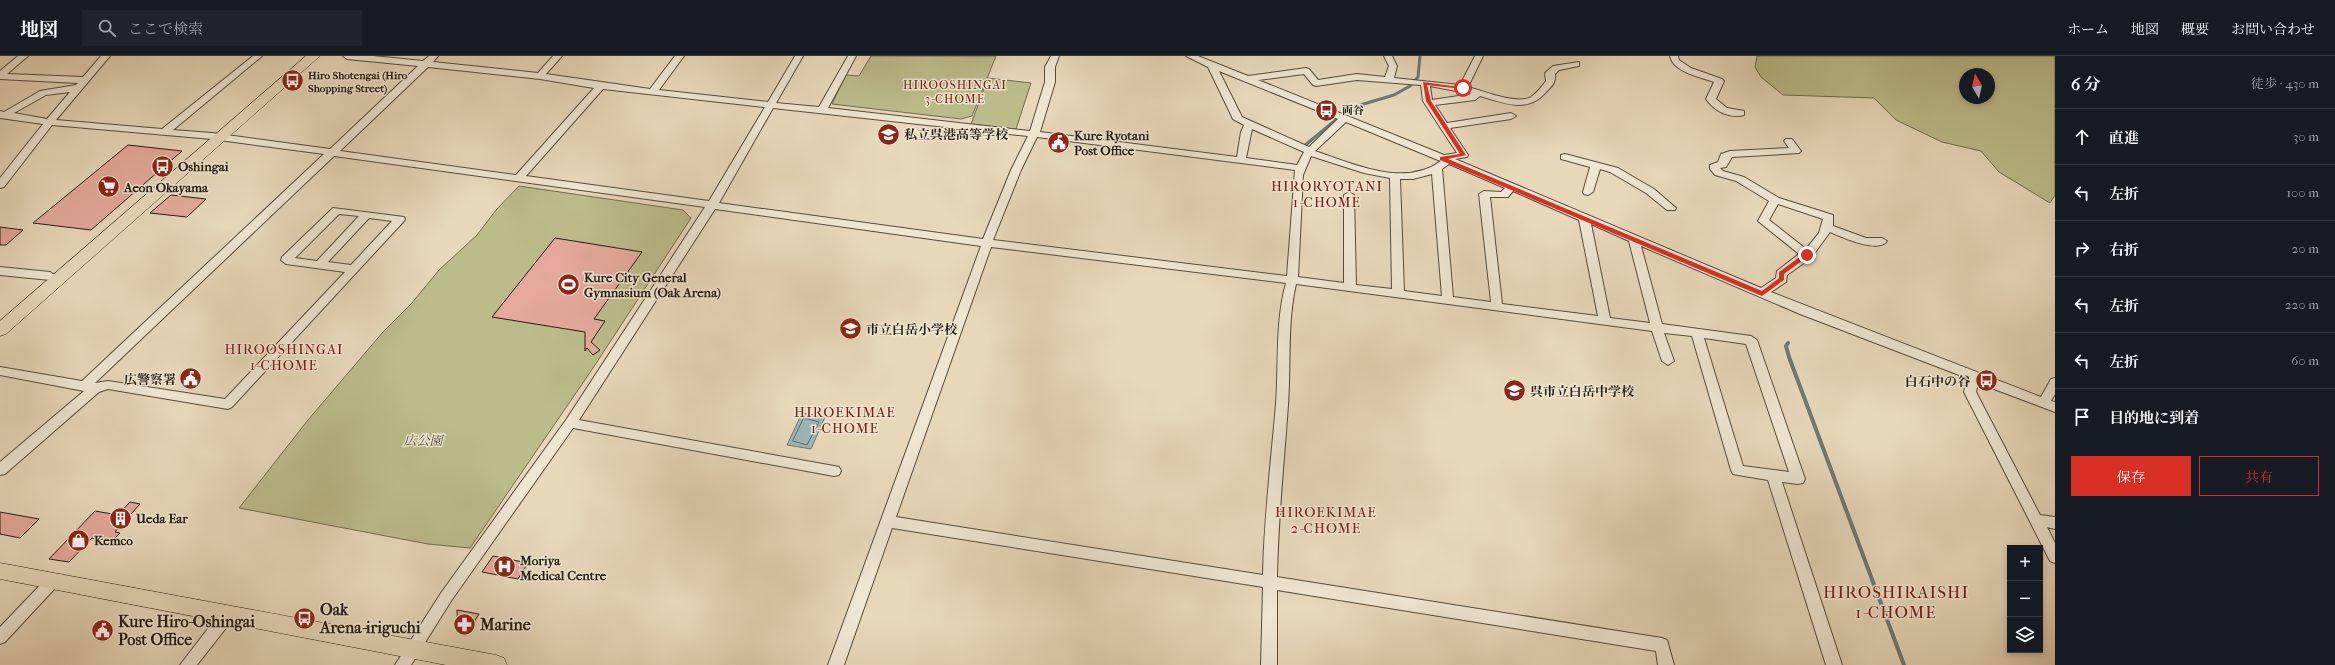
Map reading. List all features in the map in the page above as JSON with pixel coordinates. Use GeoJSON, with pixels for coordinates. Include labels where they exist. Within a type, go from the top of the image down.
{"type":"FeatureCollection","features":[{"type":"Feature","properties":{"kind":"highway"},"geometry":{"type":"LineString","coordinates":[[0,330],[216,137],[304,56]]}},
{"type":"Feature","properties":{"kind":"highway"},"geometry":{"type":"LineString","coordinates":[[0,319],[314,56]]}},
{"type":"Feature","properties":{"kind":"highway"},"geometry":{"type":"LineString","coordinates":[[0,572],[228,614],[409,657],[496,665]]}},
{"type":"Feature","properties":{"kind":"street"},"geometry":{"type":"LineString","coordinates":[[0,76],[24,56]]}},
{"type":"Feature","properties":{"kind":"street"},"geometry":{"type":"LineString","coordinates":[[0,185],[80,84],[106,56]]}},
{"type":"Feature","properties":{"kind":"street"},"geometry":{"type":"LineString","coordinates":[[165,131],[258,56]]}},
{"type":"Feature","properties":{"kind":"street"},"geometry":{"type":"LineString","coordinates":[[347,56],[540,76],[601,86],[1034,134],[1300,168]]}},
{"type":"Feature","properties":{"kind":"street"},"geometry":{"type":"LineString","coordinates":[[0,470],[90,387],[332,152],[434,56]]}},
{"type":"Feature","properties":{"kind":"street"},"geometry":{"type":"LineString","coordinates":[[540,76],[558,56]]}},
{"type":"Feature","properties":{"kind":"street"},"geometry":{"type":"LineString","coordinates":[[653,91],[680,56]]}},
{"type":"Feature","properties":{"kind":"street"},"geometry":{"type":"LineString","coordinates":[[409,657],[446,597],[570,423],[712,205],[799,56]]}},
{"type":"Feature","properties":{"kind":"street"},"geometry":{"type":"LineString","coordinates":[[822,111],[852,56]]}},
{"type":"Feature","properties":{"kind":"street"},"geometry":{"type":"LineString","coordinates":[[836,665],[886,521],[987,243],[1016,170],[1034,134],[1050,82],[1050,67],[1055,56]]}},
{"type":"Feature","properties":{"kind":"street"},"geometry":{"type":"LineString","coordinates":[[1190,56],[1445,159],[1762,294],[2049,405],[2055,382]]}},
{"type":"Feature","properties":{"kind":"street"},"geometry":{"type":"LineString","coordinates":[[1388,56],[1393,66],[1389,80]]}},
{"type":"Feature","properties":{"kind":"street"},"geometry":{"type":"LineString","coordinates":[[1463,88],[1479,56]]}},
{"type":"Feature","properties":{"kind":"street"},"geometry":{"type":"LineString","coordinates":[[1561,56],[1565,66]]}},
{"type":"Feature","properties":{"kind":"street"},"geometry":{"type":"LineString","coordinates":[[1674,56],[1676,61],[1688,70],[1719,81],[1711,99],[1714,104],[1734,113],[1741,113]]}},
{"type":"Feature","properties":{"kind":"street"},"geometry":{"type":"LineString","coordinates":[[1246,79],[1306,71],[1316,83],[1357,77],[1425,83],[1463,88],[1503,100],[1525,103],[1536,98],[1551,81],[1550,73],[1556,68],[1576,64]]}},
{"type":"Feature","properties":{"kind":"street"},"geometry":{"type":"LineString","coordinates":[[1212,65],[1238,119],[1309,152],[1360,170],[1395,176],[1426,174],[1437,168],[1445,159],[1463,155],[1430,103],[1425,83]]}},
{"type":"Feature","properties":{"kind":"street"},"geometry":{"type":"LineString","coordinates":[[0,76],[80,84]]}},
{"type":"Feature","properties":{"kind":"street"},"geometry":{"type":"LineString","coordinates":[[2,116],[43,93],[80,84]]}},
{"type":"Feature","properties":{"kind":"street"},"geometry":{"type":"LineString","coordinates":[[520,177],[601,86]]}},
{"type":"Feature","properties":{"kind":"street"},"geometry":{"type":"LineString","coordinates":[[1430,103],[1475,97],[1478,92]]}},
{"type":"Feature","properties":{"kind":"street"},"geometry":{"type":"LineString","coordinates":[[2,116],[49,122],[165,131],[216,137],[520,177],[987,243],[1350,287],[1657,329],[1751,340],[1798,479],[1738,470],[1697,334]]}},
{"type":"Feature","properties":{"kind":"street"},"geometry":{"type":"LineString","coordinates":[[1445,126],[1511,116]]}},
{"type":"Feature","properties":{"kind":"street"},"geometry":{"type":"LineString","coordinates":[[1269,665],[1271,522],[1282,404],[1286,303],[1292,280],[1300,168],[1309,152],[1344,119]]}},
{"type":"Feature","properties":{"kind":"street"},"geometry":{"type":"LineString","coordinates":[[1241,160],[1246,132],[1250,124]]}},
{"type":"Feature","properties":{"kind":"street"},"geometry":{"type":"LineString","coordinates":[[1762,294],[1782,279],[1781,274],[1807,255],[1827,227],[1829,216],[1775,200],[1740,179],[1719,173],[1715,169],[1715,165],[1722,165],[1725,156],[1730,154],[1796,151],[1789,141]]}},
{"type":"Feature","properties":{"kind":"street"},"geometry":{"type":"LineString","coordinates":[[1566,157],[1596,164],[1627,177],[1671,208]]}},
{"type":"Feature","properties":{"kind":"street"},"geometry":{"type":"LineString","coordinates":[[1588,192],[1596,164]]}},
{"type":"Feature","properties":{"kind":"street"},"geometry":{"type":"LineString","coordinates":[[1437,168],[1448,300]]}},
{"type":"Feature","properties":{"kind":"street"},"geometry":{"type":"LineString","coordinates":[[1395,176],[1398,294]]}},
{"type":"Feature","properties":{"kind":"street"},"geometry":{"type":"LineString","coordinates":[[1497,307],[1484,194],[1504,195],[1511,187]]}},
{"type":"Feature","properties":{"kind":"street"},"geometry":{"type":"LineString","coordinates":[[1349,195],[1350,287]]}},
{"type":"Feature","properties":{"kind":"street"},"geometry":{"type":"LineString","coordinates":[[1775,200],[1763,221],[1807,255]]}},
{"type":"Feature","properties":{"kind":"street"},"geometry":{"type":"LineString","coordinates":[[0,371],[90,387],[108,385],[228,404],[400,219],[338,210],[286,260],[352,269]]}},
{"type":"Feature","properties":{"kind":"street"},"geometry":{"type":"LineString","coordinates":[[319,265],[367,214]]}},
{"type":"Feature","properties":{"kind":"street"},"geometry":{"type":"LineString","coordinates":[[1584,218],[1606,322]]}},
{"type":"Feature","properties":{"kind":"street"},"geometry":{"type":"LineString","coordinates":[[1827,227],[1865,242],[1882,241]]}},
{"type":"Feature","properties":{"kind":"street"},"geometry":{"type":"LineString","coordinates":[[1634,239],[1657,329],[1668,361]]}},
{"type":"Feature","properties":{"kind":"street"},"geometry":{"type":"LineString","coordinates":[[0,271],[50,276]]}},
{"type":"Feature","properties":{"kind":"street"},"geometry":{"type":"LineString","coordinates":[[1974,376],[1970,392],[2055,557]]}},
{"type":"Feature","properties":{"kind":"street"},"geometry":{"type":"LineString","coordinates":[[570,423],[834,471]]}},
{"type":"Feature","properties":{"kind":"street"},"geometry":{"type":"LineString","coordinates":[[1773,475],[1834,665]]}},
{"type":"Feature","properties":{"kind":"street"},"geometry":{"type":"LineString","coordinates":[[2036,520],[2055,523]]}},
{"type":"Feature","properties":{"kind":"street"},"geometry":{"type":"LineString","coordinates":[[886,521],[1662,645],[1666,665]]}},
{"type":"Feature","properties":{"kind":"street"},"geometry":{"type":"LineString","coordinates":[[0,637],[53,581]]}},
{"type":"Feature","properties":{"kind":"street"},"geometry":{"type":"LineString","coordinates":[[188,665],[228,614]]}},
{"type":"Feature","properties":{"kind":"green space"},"geometry":{"type":"Polygon","coordinates":[[[871,56],[996,56],[972,116],[961,119],[832,104],[846,75],[859,76],[871,56]]]}},
{"type":"Feature","properties":{"kind":"green space"},"geometry":{"type":"Polygon","coordinates":[[[1757,56],[2055,56],[2055,195],[2050,203],[1999,172],[1981,151],[1942,142],[1896,120],[1874,98],[1783,95],[1761,77],[1755,67],[1757,56]]]}},
{"type":"Feature","properties":{"kind":"green space"},"geometry":{"type":"Polygon","coordinates":[[[988,78],[1031,83],[1016,129],[971,124],[988,78]]]}},
{"type":"Feature","properties":{"kind":"green space","name":"広公園"},"geometry":{"type":"Polygon","coordinates":[[[519,186],[683,210],[691,218],[593,368],[470,548],[428,544],[239,508],[308,420],[383,332],[411,304],[439,270],[477,235],[496,210],[519,186]]]}},
{"type":"Feature","properties":{"kind":"water"},"geometry":{"type":"Polygon","coordinates":[[[802,413],[825,417],[811,449],[787,445],[802,413]]]}},
{"type":"Feature","properties":{"kind":"building","name":"Aeon Okayama"},"geometry":{"type":"Polygon","coordinates":[[[128,145],[182,151],[91,230],[33,223],[128,145]]]}},
{"type":"Feature","properties":{"kind":"building"},"geometry":{"type":"Polygon","coordinates":[[[171,195],[206,199],[187,217],[150,213],[171,195]]]}},
{"type":"Feature","properties":{"kind":"building"},"geometry":{"type":"Polygon","coordinates":[[[0,227],[23,230],[6,245],[0,245],[0,227]]]}},
{"type":"Feature","properties":{"kind":"building","name":"Kure City General Gymnasium (Oak Arena)"},"geometry":{"type":"Polygon","coordinates":[[[555,238],[642,252],[594,319],[605,321],[591,342],[600,350],[593,355],[587,348],[585,351],[585,332],[492,317],[555,238]]]}},
{"type":"Feature","properties":{"kind":"building"},"geometry":{"type":"Polygon","coordinates":[[[130,502],[140,504],[115,532],[120,533],[112,541],[92,538],[69,562],[49,559],[95,511],[118,515],[130,502]]]}},
{"type":"Feature","properties":{"kind":"building"},"geometry":{"type":"Polygon","coordinates":[[[0,512],[39,519],[20,538],[0,534],[0,512]]]}},
{"type":"Feature","properties":{"kind":"building","name":"Moriya Medical Centre"},"geometry":{"type":"Polygon","coordinates":[[[493,556],[528,563],[518,579],[482,572],[493,556]]]}},
{"type":"Feature","properties":{"kind":"building","name":"Marine"},"geometry":{"type":"Polygon","coordinates":[[[457,610],[479,614],[466,635],[458,633],[457,610]]]}},
{"type":"Feature","properties":{"kind":"waterway"},"geometry":{"type":"LineString","coordinates":[[1303,147],[1350,108],[1394,95],[1410,86],[1418,77],[1420,56]]}},
{"type":"Feature","properties":{"kind":"waterway"},"geometry":{"type":"LineString","coordinates":[[1788,343],[1786,346],[1789,357],[1904,665]]}},
{"type":"Feature","properties":{"kind":"place","name":"Hiro Shotengai (Hiro Shopping Street)"},"geometry":{"type":"Point","coordinates":[293,81]}},
{"type":"Feature","properties":{"kind":"place","name":"両谷"},"geometry":{"type":"Point","coordinates":[1326,110]}},
{"type":"Feature","properties":{"kind":"place","name":"私立呉港高等学校"},"geometry":{"type":"Point","coordinates":[888,134]}},
{"type":"Feature","properties":{"kind":"place","name":"Kure Ryotani Post Office"},"geometry":{"type":"Point","coordinates":[1059,142]}},
{"type":"Feature","properties":{"kind":"place","name":"Oshingai"},"geometry":{"type":"Point","coordinates":[162,166]}},
{"type":"Feature","properties":{"kind":"place","name":"Aeon Okayama"},"geometry":{"type":"Point","coordinates":[109,187]}},
{"type":"Feature","properties":{"kind":"place","name":"Kure City General Gymnasium (Oak Arena)"},"geometry":{"type":"Point","coordinates":[569,284]}},
{"type":"Feature","properties":{"kind":"place","name":"市立白岳小学校"},"geometry":{"type":"Point","coordinates":[850,329]}},
{"type":"Feature","properties":{"kind":"place","name":"広警察署"},"geometry":{"type":"Point","coordinates":[191,379]}},
{"type":"Feature","properties":{"kind":"place","name":"白石中の谷"},"geometry":{"type":"Point","coordinates":[1986,381]}},
{"type":"Feature","properties":{"kind":"place","name":"呉市立白岳中学校"},"geometry":{"type":"Point","coordinates":[1515,391]}},
{"type":"Feature","properties":{"kind":"place","name":"Ueda Ear"},"geometry":{"type":"Point","coordinates":[121,518]}},
{"type":"Feature","properties":{"kind":"place","name":"Kemco"},"geometry":{"type":"Point","coordinates":[79,540]}},
{"type":"Feature","properties":{"kind":"place","name":"Moriya Medical Centre"},"geometry":{"type":"Point","coordinates":[505,567]}},
{"type":"Feature","properties":{"kind":"place","name":"Oak Arena-iriguchi"},"geometry":{"type":"Point","coordinates":[305,618]}},
{"type":"Feature","properties":{"kind":"place","name":"Marine"},"geometry":{"type":"Point","coordinates":[465,624]}},
{"type":"Feature","properties":{"kind":"place","name":"Kure Hiro-Oshingai Post Office"},"geometry":{"type":"Point","coordinates":[102,630]}},
{"type":"Feature","properties":{"kind":"district","name":"HIROOSHINGAI 3-CHOME"},"geometry":{"type":"Point","coordinates":[955,92]}},
{"type":"Feature","properties":{"kind":"district","name":"HIRORYOTANI 1-CHOME"},"geometry":{"type":"Point","coordinates":[1327,194]}},
{"type":"Feature","properties":{"kind":"district","name":"HIROOSHINGAI 1-CHOME"},"geometry":{"type":"Point","coordinates":[284,358]}},
{"type":"Feature","properties":{"kind":"district","name":"HIROEKIMAE 1-CHOME"},"geometry":{"type":"Point","coordinates":[845,420]}},
{"type":"Feature","properties":{"kind":"district","name":"HIROEKIMAE 2-CHOME"},"geometry":{"type":"Point","coordinates":[1326,520]}},
{"type":"Feature","properties":{"kind":"district","name":"HIROSHIRAISHI 1-CHOME"},"geometry":{"type":"Point","coordinates":[1896,602]}},
{"type":"Feature","properties":{"kind":"route"},"geometry":{"type":"LineString","coordinates":[[1463,88],[1425,83],[1428,101],[1462,150],[1463,155],[1442,158],[1762,294],[1782,279],[1781,274],[1807,255]]}}]}
